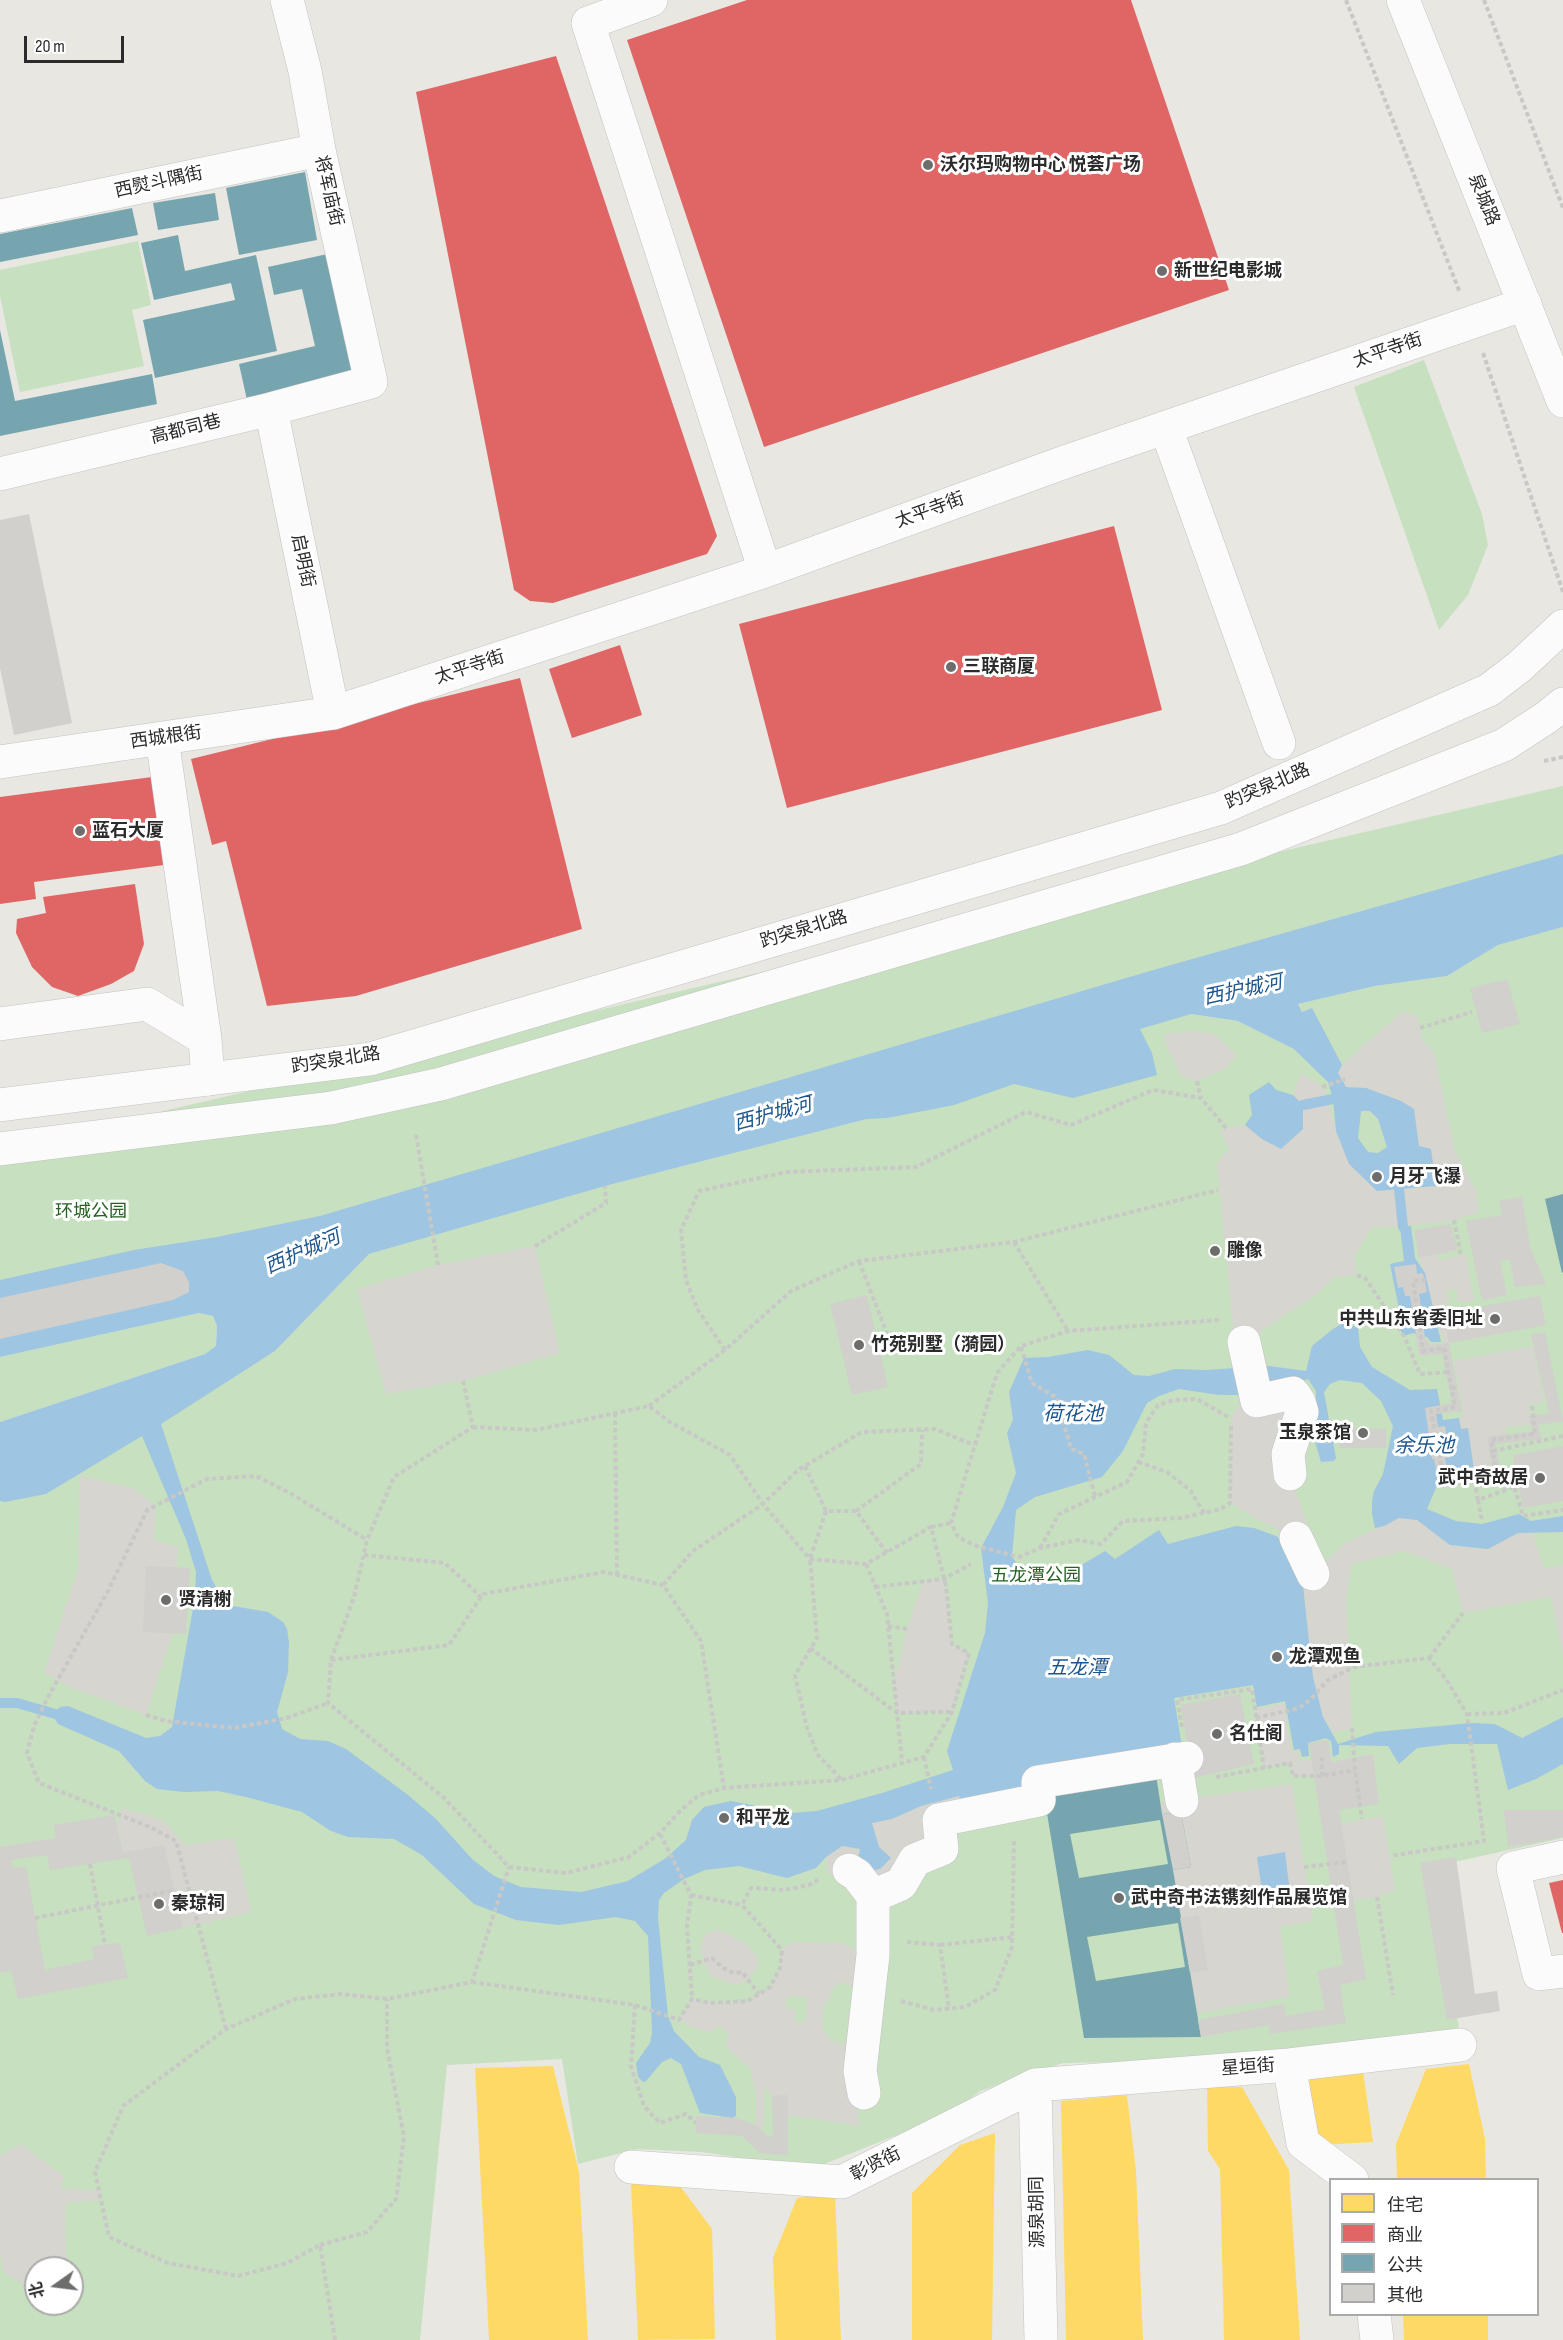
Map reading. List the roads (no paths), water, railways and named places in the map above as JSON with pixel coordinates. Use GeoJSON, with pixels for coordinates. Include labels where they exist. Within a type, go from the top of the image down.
{"type":"FeatureCollection","features":[{"type":"Feature","properties":{"kind":"street","name":"将军庙街"},"geometry":{"type":"LineString","coordinates":[[287,0],[305,71],[319,150],[371,382]]}},
{"type":"Feature","properties":{"kind":"street"},"geometry":{"type":"LineString","coordinates":[[651,0],[588,23],[765,571]]}},
{"type":"Feature","properties":{"kind":"street","name":"泉城路"},"geometry":{"type":"LineString","coordinates":[[1403,0],[1563,401]]}},
{"type":"Feature","properties":{"kind":"street","name":"西熨斗隅街"},"geometry":{"type":"LineString","coordinates":[[0,216],[319,150]]}},
{"type":"Feature","properties":{"kind":"street","name":"太平寺街"},"geometry":{"type":"LineString","coordinates":[[333,713],[765,571],[1166,428],[1525,304]]}},
{"type":"Feature","properties":{"kind":"street","name":"高都司巷"},"geometry":{"type":"LineString","coordinates":[[0,474],[271,409],[371,382]]}},
{"type":"Feature","properties":{"kind":"street","name":"启明街"},"geometry":{"type":"LineString","coordinates":[[271,409],[333,713]]}},
{"type":"Feature","properties":{"kind":"street"},"geometry":{"type":"LineString","coordinates":[[1166,428],[1279,743]]}},
{"type":"Feature","properties":{"kind":"street","name":"趵突泉北路"},"geometry":{"type":"LineString","coordinates":[[0,1105],[370,1059],[1221,808],[1489,690],[1519,667],[1563,626]]}},
{"type":"Feature","properties":{"kind":"street"},"geometry":{"type":"LineString","coordinates":[[0,1149],[331,1108],[441,1084],[1241,849],[1504,745],[1563,704]]}},
{"type":"Feature","properties":{"kind":"street","name":"西城根街"},"geometry":{"type":"LineString","coordinates":[[0,762],[333,713]]}},
{"type":"Feature","properties":{"kind":"street"},"geometry":{"type":"LineString","coordinates":[[162,738],[205,1040],[208,1079]]}},
{"type":"Feature","properties":{"kind":"street"},"geometry":{"type":"LineString","coordinates":[[0,1024],[147,1004],[205,1040]]}},
{"type":"Feature","properties":{"kind":"street"},"geometry":{"type":"LineString","coordinates":[[1246,1352],[1257,1401],[1293,1393],[1299,1402],[1302,1412],[1288,1454],[1290,1474]]}},
{"type":"Feature","properties":{"kind":"street"},"geometry":{"type":"LineString","coordinates":[[1296,1538],[1312,1574]]}},
{"type":"Feature","properties":{"kind":"street"},"geometry":{"type":"LineString","coordinates":[[873,1896],[901,1884],[915,1860],[942,1850],[939,1820],[1039,1800],[1038,1782],[1181,1758],[1182,1801]]}},
{"type":"Feature","properties":{"kind":"street"},"geometry":{"type":"LineString","coordinates":[[1563,1857],[1513,1868],[1539,1974],[1563,1971]]}},
{"type":"Feature","properties":{"kind":"street"},"geometry":{"type":"LineString","coordinates":[[849,1870],[857,1875],[873,1896],[870,1989],[860,2071],[864,2093]]}},
{"type":"Feature","properties":{"kind":"street","name":"星垣街"},"geometry":{"type":"LineString","coordinates":[[1035,2085],[1289,2065],[1460,2045]]}},
{"type":"Feature","properties":{"kind":"street"},"geometry":{"type":"LineString","coordinates":[[1289,2065],[1303,2143],[1349,2178]]}},
{"type":"Feature","properties":{"kind":"street","name":"彰贤街"},"geometry":{"type":"LineString","coordinates":[[631,2167],[842,2182],[1035,2085]]}},
{"type":"Feature","properties":{"kind":"street","name":"源泉胡同"},"geometry":{"type":"LineString","coordinates":[[1035,2085],[1041,2340]]}},
{"type":"Feature","properties":{"kind":"street"},"geometry":{"type":"LineString","coordinates":[[1374,2316],[1377,2340]]}},
{"type":"Feature","properties":{"kind":"water"},"geometry":{"type":"Polygon","coordinates":[[[1563,854],[1563,927],[1498,945],[1447,976],[1375,986],[1298,1004],[1302,1012],[1312,1008],[1342,1065],[1338,1073],[1346,1087],[1366,1088],[1401,1101],[1414,1109],[1419,1146],[1431,1149],[1436,1186],[1377,1191],[1349,1164],[1336,1131],[1333,1099],[1328,1082],[1294,1049],[1238,1021],[1191,1014],[1140,1029],[1152,1053],[1157,1075],[1073,1098],[1014,1084],[954,1105],[887,1118],[867,1119],[605,1186],[369,1254],[275,1351],[161,1424],[212,1580],[227,1605],[268,1612],[283,1622],[287,1629],[288,1672],[277,1712],[282,1729],[300,1739],[328,1741],[346,1749],[436,1819],[472,1859],[494,1876],[521,1887],[581,1892],[628,1881],[666,1858],[686,1840],[692,1820],[704,1807],[731,1801],[792,1813],[817,1811],[953,1770],[947,1751],[985,1633],[988,1603],[981,1548],[1003,1507],[1016,1473],[1007,1433],[1013,1420],[1009,1392],[1024,1358],[1048,1357],[1088,1350],[1109,1355],[1134,1375],[1149,1376],[1175,1369],[1205,1370],[1269,1366],[1306,1371],[1312,1346],[1345,1322],[1358,1328],[1360,1347],[1372,1367],[1410,1390],[1437,1389],[1443,1420],[1459,1418],[1461,1429],[1468,1428],[1474,1470],[1441,1476],[1427,1509],[1456,1521],[1482,1524],[1519,1514],[1531,1521],[1563,1516],[1563,1532],[1518,1533],[1488,1549],[1450,1545],[1417,1520],[1399,1518],[1375,1528],[1372,1501],[1374,1491],[1383,1474],[1393,1426],[1381,1401],[1362,1383],[1340,1380],[1330,1384],[1324,1392],[1336,1458],[1334,1461],[1321,1462],[1314,1438],[1316,1391],[1308,1379],[1274,1390],[1241,1395],[1219,1395],[1179,1389],[1147,1403],[1123,1451],[1102,1477],[1035,1497],[1016,1510],[1012,1557],[1019,1566],[1033,1571],[1073,1570],[1105,1551],[1115,1559],[1159,1530],[1168,1544],[1236,1526],[1254,1528],[1276,1536],[1293,1549],[1301,1568],[1313,1677],[1323,1717],[1338,1744],[1376,1732],[1472,1723],[1495,1724],[1522,1738],[1563,1717],[1563,1764],[1536,1779],[1508,1790],[1497,1744],[1450,1744],[1417,1748],[1399,1764],[1388,1746],[1339,1745],[1339,1754],[1333,1757],[1331,1741],[1326,1738],[1308,1743],[1309,1756],[1302,1757],[1300,1749],[1294,1750],[1285,1701],[1257,1707],[1253,1685],[1174,1698],[1183,1753],[1032,1793],[962,1804],[959,1796],[921,1806],[892,1819],[872,1823],[879,1847],[891,1858],[880,1869],[867,1871],[858,1859],[860,1849],[842,1846],[826,1857],[816,1868],[787,1878],[739,1866],[705,1870],[684,1879],[664,1893],[659,1900],[658,1918],[668,2016],[674,2031],[699,2057],[720,2065],[736,2097],[736,2116],[732,2118],[700,2113],[681,2064],[671,2058],[662,2062],[646,2081],[643,2082],[638,2077],[636,2063],[650,2043],[652,2032],[648,1936],[635,1921],[616,1917],[559,1925],[516,1920],[474,1904],[422,1855],[394,1839],[348,1837],[331,1831],[302,1812],[218,1791],[184,1792],[157,1789],[145,1781],[119,1751],[58,1724],[54,1713],[60,1707],[68,1706],[146,1738],[160,1736],[172,1727],[195,1597],[196,1572],[186,1539],[142,1436],[46,1494],[5,1502],[0,1501],[0,1422],[205,1354],[216,1346],[217,1326],[213,1316],[199,1313],[0,1357],[0,1280],[134,1250],[217,1237],[320,1216],[1150,971],[1563,854]],[[1361,1111],[1358,1138],[1368,1152],[1378,1153],[1387,1147],[1378,1119],[1370,1111],[1361,1111]]]}},
{"type":"Feature","properties":{"kind":"water"},"geometry":{"type":"Polygon","coordinates":[[[1269,1082],[1276,1090],[1293,1095],[1303,1105],[1303,1129],[1281,1149],[1262,1139],[1245,1125],[1252,1115],[1249,1095],[1269,1082]]]}},
{"type":"Feature","properties":{"kind":"water"},"geometry":{"type":"Polygon","coordinates":[[[1411,1226],[1415,1258],[1425,1273],[1441,1342],[1431,1342],[1427,1337],[1413,1333],[1404,1336],[1388,1311],[1399,1309],[1390,1264],[1404,1261],[1400,1227],[1411,1226]]]}},
{"type":"Feature","properties":{"kind":"water"},"geometry":{"type":"Polygon","coordinates":[[[1285,1852],[1290,1893],[1263,1897],[1257,1857],[1285,1852]]]}},
{"type":"Feature","properties":{"kind":"waterway"},"geometry":{"type":"LineString","coordinates":[[1303,1105],[1333,1099]]}},
{"type":"Feature","properties":{"kind":"waterway"},"geometry":{"type":"LineString","coordinates":[[1399,1189],[1403,1227]]}},
{"type":"Feature","properties":{"kind":"waterway"},"geometry":{"type":"LineString","coordinates":[[0,1703],[17,1703],[66,1717]]}},
{"type":"Feature","properties":{"kind":"place","name":"沃尔玛购物中心 悦荟广场"},"geometry":{"type":"Point","coordinates":[928,165]}},
{"type":"Feature","properties":{"kind":"place","name":"新世纪电影城"},"geometry":{"type":"Point","coordinates":[1162,271]}},
{"type":"Feature","properties":{"kind":"place","name":"三联商厦"},"geometry":{"type":"Point","coordinates":[951,667]}},
{"type":"Feature","properties":{"kind":"place","name":"蓝石大厦"},"geometry":{"type":"Point","coordinates":[80,831]}},
{"type":"Feature","properties":{"kind":"place","name":"月牙飞瀑"},"geometry":{"type":"Point","coordinates":[1377,1177]}},
{"type":"Feature","properties":{"kind":"place","name":"雕像"},"geometry":{"type":"Point","coordinates":[1215,1251]}},
{"type":"Feature","properties":{"kind":"place","name":"中共山东省委旧址"},"geometry":{"type":"Point","coordinates":[1495,1319]}},
{"type":"Feature","properties":{"kind":"place","name":"竹苑别墅（漪园）"},"geometry":{"type":"Point","coordinates":[859,1345]}},
{"type":"Feature","properties":{"kind":"place","name":"玉泉茶馆"},"geometry":{"type":"Point","coordinates":[1363,1433]}},
{"type":"Feature","properties":{"kind":"place","name":"武中奇故居"},"geometry":{"type":"Point","coordinates":[1540,1478]}},
{"type":"Feature","properties":{"kind":"place","name":"贤清榭"},"geometry":{"type":"Point","coordinates":[166,1600]}},
{"type":"Feature","properties":{"kind":"place","name":"龙潭观鱼"},"geometry":{"type":"Point","coordinates":[1277,1657]}},
{"type":"Feature","properties":{"kind":"place","name":"名仕阁"},"geometry":{"type":"Point","coordinates":[1217,1734]}},
{"type":"Feature","properties":{"kind":"place","name":"和平龙"},"geometry":{"type":"Point","coordinates":[724,1818]}},
{"type":"Feature","properties":{"kind":"place","name":"武中奇书法镌刻作品展览馆"},"geometry":{"type":"Point","coordinates":[1119,1898]}},
{"type":"Feature","properties":{"kind":"place","name":"秦琼祠"},"geometry":{"type":"Point","coordinates":[159,1904]}},
{"type":"Feature","properties":{"kind":"water label","name":"西护城河"},"geometry":{"type":"Point","coordinates":[1243,991]}},
{"type":"Feature","properties":{"kind":"water label","name":"西护城河"},"geometry":{"type":"Point","coordinates":[773,1115]}},
{"type":"Feature","properties":{"kind":"water label","name":"西护城河"},"geometry":{"type":"Point","coordinates":[303,1253]}},
{"type":"Feature","properties":{"kind":"water label","name":"荷花池"},"geometry":{"type":"Point","coordinates":[1073,1415]}},
{"type":"Feature","properties":{"kind":"water label","name":"余乐池"},"geometry":{"type":"Point","coordinates":[1424,1447]}},
{"type":"Feature","properties":{"kind":"water label","name":"五龙潭"},"geometry":{"type":"Point","coordinates":[1077,1669]}},
{"type":"Feature","properties":{"kind":"park label","name":"环城公园"},"geometry":{"type":"Point","coordinates":[91,1212]}},
{"type":"Feature","properties":{"kind":"park label","name":"五龙潭公园"},"geometry":{"type":"Point","coordinates":[1036,1576]}}]}
